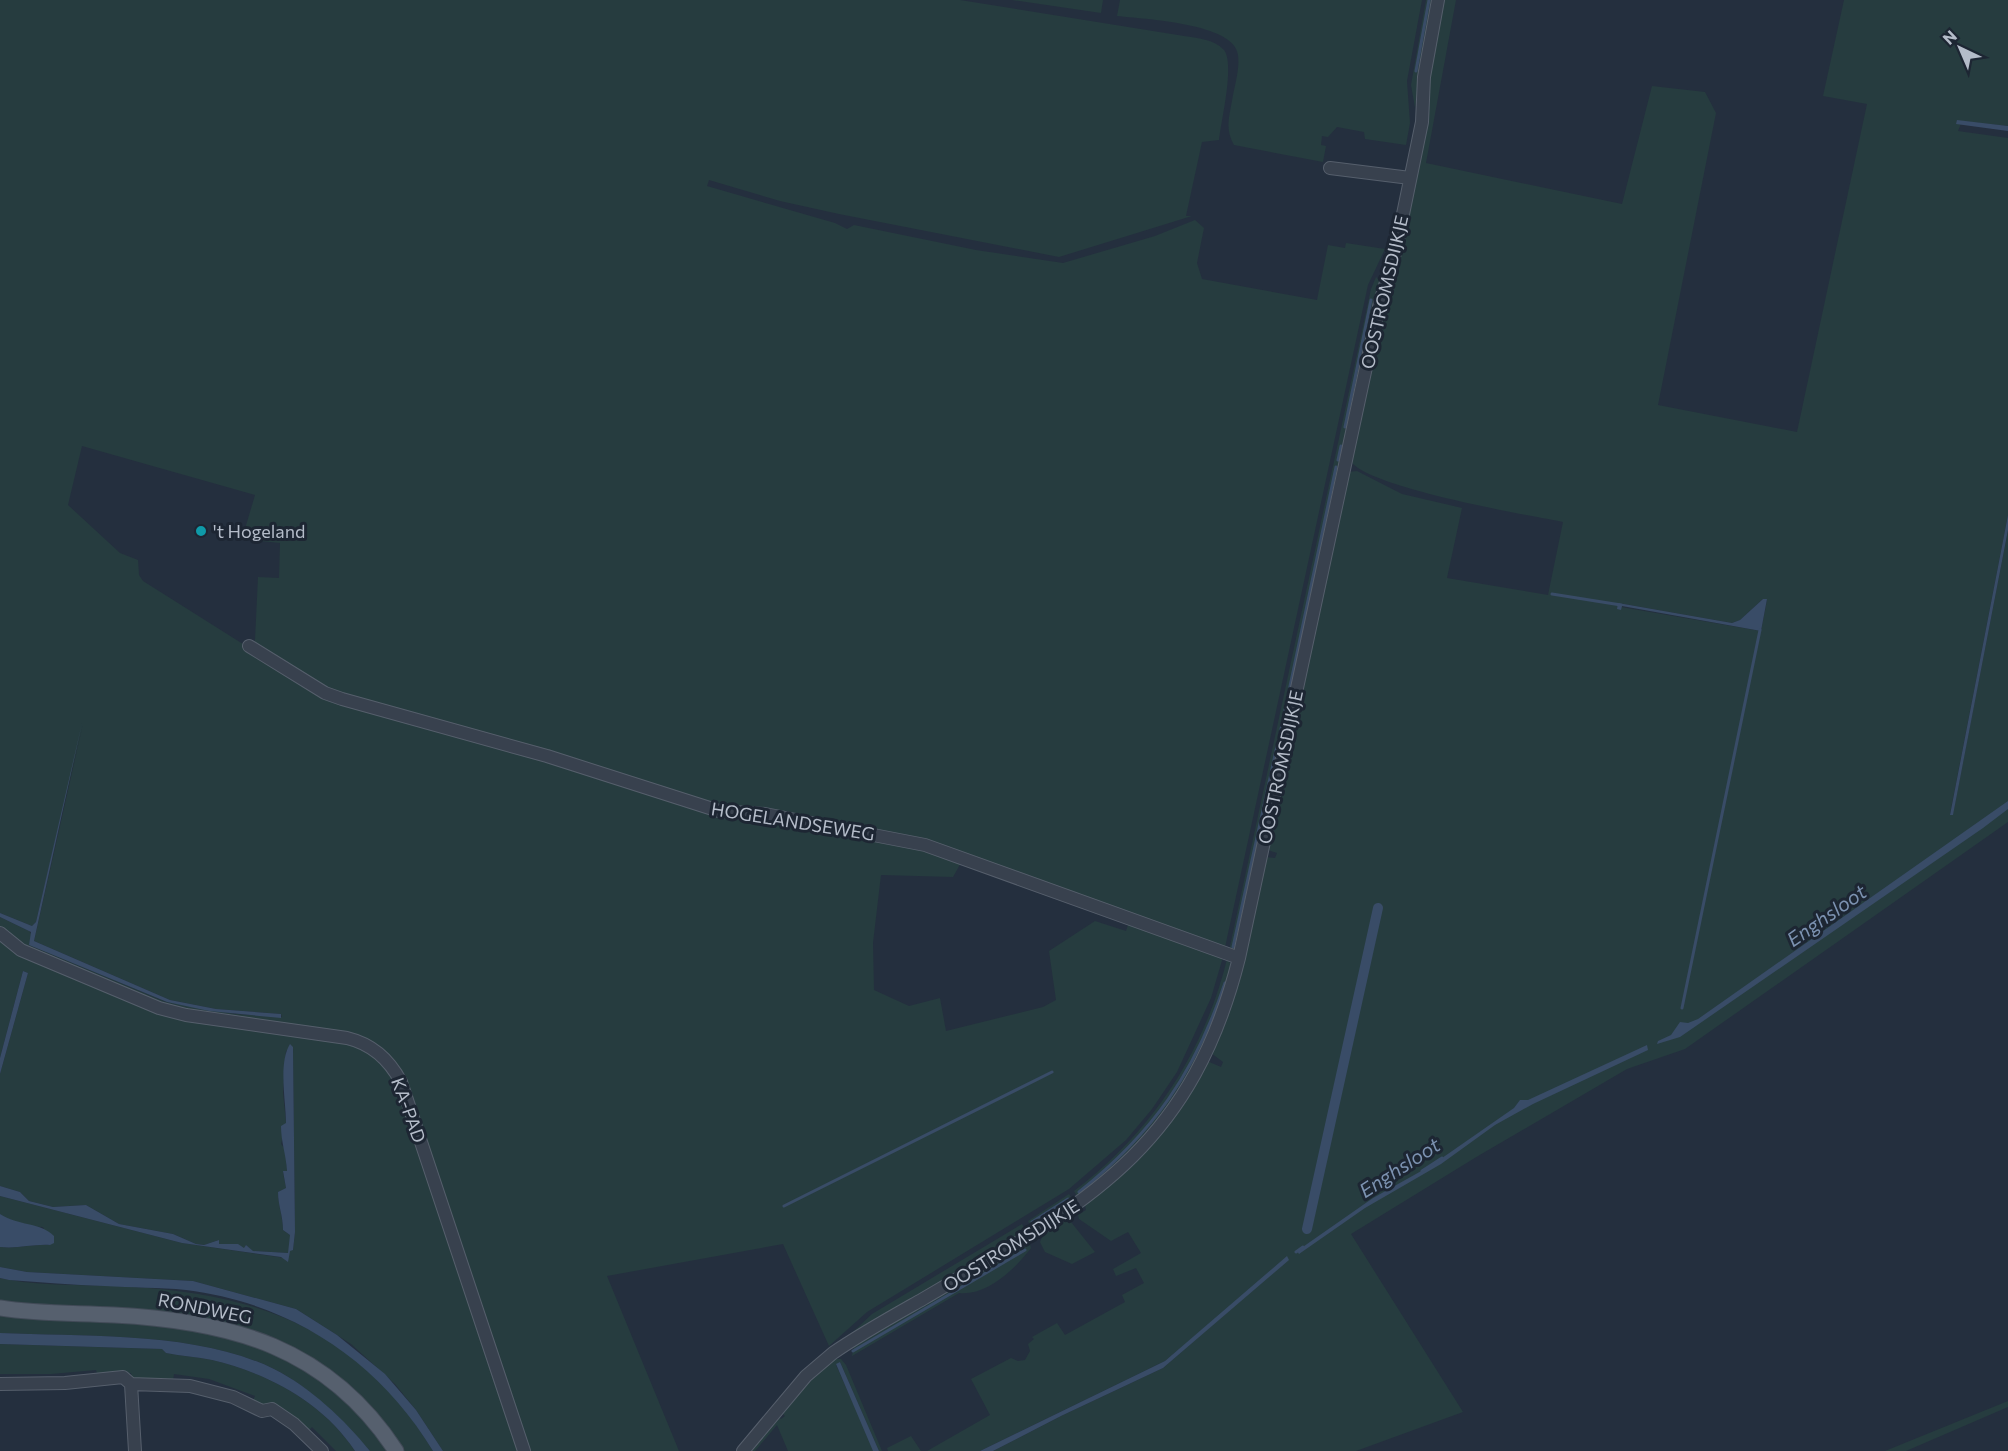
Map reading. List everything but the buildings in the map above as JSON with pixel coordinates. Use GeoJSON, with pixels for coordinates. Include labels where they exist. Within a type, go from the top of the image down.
{"type":"FeatureCollection","features":[{"type":"Feature","properties":{"kind":"main road","name":"RONDWEG"},"geometry":{"type":"LineString","coordinates":[[0,1308],[174,1319],[242,1333],[296,1357],[329,1378],[372,1417],[396,1451]]}},
{"type":"Feature","properties":{"kind":"street","name":"OOSTROMSDIJKJE"},"geometry":{"type":"LineString","coordinates":[[743,1451],[806,1376],[833,1353],[1060,1218],[1121,1170],[1163,1125],[1205,1058],[1230,996],[1239,958],[1375,324],[1395,253],[1422,122],[1424,77],[1438,0]]}},
{"type":"Feature","properties":{"kind":"street"},"geometry":{"type":"LineString","coordinates":[[1330,168],[1410,178]]}},
{"type":"Feature","properties":{"kind":"street","name":"HOGELANDSEWEG"},"geometry":{"type":"LineString","coordinates":[[249,646],[325,693],[342,699],[547,756],[719,811],[765,814],[925,845],[1239,958]]}},
{"type":"Feature","properties":{"kind":"street","name":"KA-PAD"},"geometry":{"type":"LineString","coordinates":[[0,933],[21,950],[159,1008],[186,1015],[347,1038],[371,1047],[388,1061],[401,1082],[524,1451]]}},
{"type":"Feature","properties":{"kind":"street"},"geometry":{"type":"LineString","coordinates":[[0,1384],[65,1383],[123,1377],[130,1384],[135,1451]]}},
{"type":"Feature","properties":{"kind":"street"},"geometry":{"type":"LineString","coordinates":[[130,1384],[190,1386],[233,1397],[262,1411],[272,1409],[322,1451]]}},
{"type":"Feature","properties":{"kind":"green space"},"geometry":{"type":"Polygon","coordinates":[[[0,0],[960,0],[1200,38],[1215,43],[1224,50],[1227,57],[1228,80],[1219,140],[1202,142],[1186,216],[1192,216],[1059,257],[839,214],[780,201],[709,180],[707,186],[835,223],[847,229],[854,225],[976,250],[1063,263],[1155,236],[1195,220],[1204,228],[1197,263],[1202,279],[1317,300],[1328,245],[1345,248],[1346,243],[1385,249],[1368,285],[1224,952],[926,843],[788,815],[719,809],[514,744],[326,691],[251,645],[255,640],[258,577],[279,578],[280,543],[242,539],[255,495],[82,446],[68,505],[120,553],[138,560],[139,575],[143,581],[324,695],[513,748],[719,813],[764,816],[895,841],[962,861],[953,877],[881,875],[873,943],[874,990],[909,1006],[940,998],[946,1031],[1043,1007],[1056,1000],[1049,951],[1095,921],[1126,931],[1129,922],[1223,957],[1211,998],[1177,1072],[1152,1109],[1126,1140],[1069,1189],[867,1312],[829,1346],[783,1244],[607,1276],[679,1451],[527,1451],[403,1080],[399,1071],[381,1051],[348,1035],[162,1006],[21,948],[0,930],[0,917],[29,931],[32,935],[29,945],[166,1002],[235,1014],[282,1017],[281,1014],[216,1009],[170,1000],[34,941],[83,724],[36,922],[32,926],[0,913],[0,0]]]}},
{"type":"Feature","properties":{"kind":"green space"},"geometry":{"type":"Polygon","coordinates":[[[1012,0],[1103,0],[1101,13],[1012,0]]]}},
{"type":"Feature","properties":{"kind":"green space"},"geometry":{"type":"Polygon","coordinates":[[[1120,0],[1422,0],[1407,81],[1410,123],[1406,145],[1365,139],[1364,132],[1337,127],[1328,137],[1322,136],[1321,145],[1326,146],[1323,162],[1234,145],[1229,134],[1228,123],[1238,67],[1238,55],[1233,44],[1205,29],[1166,21],[1117,16],[1120,0]]]}},
{"type":"Feature","properties":{"kind":"green space"},"geometry":{"type":"Polygon","coordinates":[[[1426,0],[1434,0],[1415,108],[1411,85],[1426,0]]]}},
{"type":"Feature","properties":{"kind":"green space"},"geometry":{"type":"Polygon","coordinates":[[[1442,0],[1456,0],[1426,163],[1622,204],[1652,86],[1705,92],[1716,113],[1658,405],[1797,432],[1867,104],[1823,96],[1844,0],[2008,0],[2008,126],[1962,121],[1958,131],[2008,138],[2008,515],[1950,814],[1953,814],[2008,530],[2008,822],[1685,1049],[1627,1069],[1351,1234],[1463,1412],[1356,1451],[993,1451],[1163,1368],[1289,1258],[1165,1361],[980,1451],[927,1451],[990,1415],[971,1379],[1011,1358],[1018,1361],[1025,1360],[1030,1351],[1028,1344],[1034,1339],[1032,1337],[1057,1323],[1065,1335],[1125,1302],[1122,1295],[1144,1283],[1136,1268],[1116,1276],[1113,1269],[1141,1253],[1128,1232],[1111,1241],[1079,1219],[1078,1215],[1086,1210],[1085,1205],[1122,1174],[1155,1140],[1183,1103],[1207,1061],[1221,1067],[1223,1062],[1211,1053],[1237,981],[1266,857],[1275,858],[1277,853],[1268,850],[1348,472],[1357,471],[1402,494],[1462,508],[1447,578],[1548,595],[1563,522],[1414,490],[1362,470],[1350,460],[1429,80],[1442,0]],[[1763,599],[1740,620],[1732,623],[1618,603],[1621,607],[1761,631],[1767,600],[1763,599]]]}},
{"type":"Feature","properties":{"kind":"green space"},"geometry":{"type":"Polygon","coordinates":[[[1376,277],[1381,282],[1238,948],[1229,951],[1371,289],[1376,277]]]}},
{"type":"Feature","properties":{"kind":"green space"},"geometry":{"type":"Polygon","coordinates":[[[0,937],[156,1010],[362,1045],[392,1072],[415,1143],[423,1158],[519,1451],[443,1451],[416,1410],[395,1384],[351,1344],[296,1309],[193,1281],[27,1272],[0,1267],[0,1247],[50,1245],[43,1227],[20,1224],[0,1214],[0,1196],[182,1243],[285,1258],[288,1253],[252,1251],[246,1245],[245,1248],[219,1244],[219,1240],[204,1245],[196,1244],[173,1234],[119,1224],[86,1205],[53,1207],[29,1201],[20,1192],[0,1186],[0,1074],[28,973],[23,971],[0,1058],[0,937]],[[293,1047],[286,1051],[283,1093],[286,1123],[281,1144],[286,1150],[287,1171],[283,1172],[286,1188],[278,1192],[283,1230],[290,1235],[290,1250],[293,1250],[295,1232],[293,1047]]]}},
{"type":"Feature","properties":{"kind":"green space"},"geometry":{"type":"Polygon","coordinates":[[[1227,959],[1233,967],[1225,991],[1205,1041],[1180,1090],[1166,1112],[1131,1152],[1077,1196],[1074,1191],[1127,1144],[1171,1088],[1204,1027],[1227,959]]]}},
{"type":"Feature","properties":{"kind":"green space"},"geometry":{"type":"Polygon","coordinates":[[[1069,1194],[1072,1199],[1035,1228],[1031,1227],[1028,1221],[1069,1194]]]}},
{"type":"Feature","properties":{"kind":"green space"},"geometry":{"type":"Polygon","coordinates":[[[1067,1217],[1095,1252],[1072,1264],[1045,1252],[1040,1242],[1044,1233],[1067,1217]]]}},
{"type":"Feature","properties":{"kind":"green space"},"geometry":{"type":"Polygon","coordinates":[[[1022,1224],[1026,1231],[839,1345],[872,1314],[1022,1224]]]}},
{"type":"Feature","properties":{"kind":"green space"},"geometry":{"type":"Polygon","coordinates":[[[1030,1245],[1031,1248],[1000,1280],[980,1290],[959,1293],[852,1356],[854,1346],[1023,1246],[1030,1245]]]}},
{"type":"Feature","properties":{"kind":"green space"},"geometry":{"type":"Polygon","coordinates":[[[0,1278],[31,1283],[180,1291],[225,1299],[267,1311],[306,1328],[342,1350],[375,1377],[406,1411],[433,1451],[402,1451],[387,1430],[249,1330],[187,1316],[0,1304],[0,1278]]]}},
{"type":"Feature","properties":{"kind":"green space"},"geometry":{"type":"Polygon","coordinates":[[[0,1314],[159,1323],[231,1334],[297,1363],[353,1405],[389,1451],[370,1451],[338,1417],[301,1385],[274,1369],[244,1357],[211,1348],[140,1338],[0,1333],[0,1314]]]}},
{"type":"Feature","properties":{"kind":"green space"},"geometry":{"type":"Polygon","coordinates":[[[0,1344],[162,1349],[166,1353],[212,1360],[233,1366],[273,1382],[310,1404],[327,1418],[355,1451],[336,1451],[312,1427],[308,1431],[252,1403],[255,1396],[209,1379],[174,1374],[173,1380],[132,1379],[131,1373],[98,1377],[96,1370],[51,1374],[0,1374],[0,1344]]]}},
{"type":"Feature","properties":{"kind":"green space"},"geometry":{"type":"Polygon","coordinates":[[[835,1359],[841,1359],[846,1365],[882,1451],[879,1451],[840,1362],[836,1365],[875,1451],[788,1451],[777,1425],[755,1451],[749,1451],[777,1417],[781,1419],[785,1416],[781,1412],[806,1385],[835,1359]]]}},
{"type":"Feature","properties":{"kind":"green space"},"geometry":{"type":"Polygon","coordinates":[[[2008,1401],[2008,1407],[1906,1451],[1885,1451],[2008,1401]]]}},
{"type":"Feature","properties":{"kind":"green space"},"geometry":{"type":"Polygon","coordinates":[[[911,1436],[921,1451],[888,1451],[887,1448],[911,1436]]]}},
{"type":"Feature","properties":{"kind":"water"},"geometry":{"type":"Polygon","coordinates":[[[1957,120],[2008,126],[2008,131],[1956,124],[1957,120]]]}},
{"type":"Feature","properties":{"kind":"water"},"geometry":{"type":"Polygon","coordinates":[[[2008,515],[2008,530],[1953,815],[1950,815],[2008,515]]]}},
{"type":"Feature","properties":{"kind":"water"},"geometry":{"type":"Polygon","coordinates":[[[1763,599],[1767,599],[1761,631],[1622,606],[1621,610],[1617,609],[1618,603],[1732,623],[1740,620],[1763,599]]]}},
{"type":"Feature","properties":{"kind":"water"},"geometry":{"type":"Polygon","coordinates":[[[82,723],[34,941],[170,1000],[216,1009],[281,1014],[281,1018],[209,1011],[167,1002],[29,945],[31,932],[0,917],[0,913],[32,926],[36,922],[82,723]]]}},
{"type":"Feature","properties":{"kind":"water"},"geometry":{"type":"Polygon","coordinates":[[[2008,801],[2008,809],[1983,828],[1680,1037],[1657,1044],[1658,1041],[1671,1035],[1680,1022],[1688,1023],[1698,1019],[2008,801]]]}},
{"type":"Feature","properties":{"kind":"water"},"geometry":{"type":"Polygon","coordinates":[[[23,971],[28,973],[0,1074],[0,1058],[23,971]]]}},
{"type":"Feature","properties":{"kind":"water"},"geometry":{"type":"Polygon","coordinates":[[[290,1044],[293,1047],[295,1232],[293,1250],[290,1251],[288,1262],[281,1257],[182,1243],[0,1196],[0,1186],[20,1192],[29,1201],[53,1207],[86,1205],[119,1224],[173,1234],[196,1244],[204,1245],[219,1240],[219,1244],[238,1244],[244,1248],[246,1245],[253,1251],[288,1253],[290,1235],[283,1230],[278,1192],[286,1188],[283,1171],[287,1171],[281,1126],[286,1123],[283,1072],[286,1052],[290,1044]]]}},
{"type":"Feature","properties":{"kind":"water"},"geometry":{"type":"Polygon","coordinates":[[[1647,1045],[1648,1050],[1533,1104],[1495,1125],[1441,1164],[1365,1208],[1299,1254],[1297,1251],[1373,1198],[1432,1165],[1514,1108],[1520,1100],[1528,1100],[1647,1045]]]}},
{"type":"Feature","properties":{"kind":"water"},"geometry":{"type":"Polygon","coordinates":[[[0,1214],[14,1221],[42,1228],[54,1236],[54,1243],[0,1247],[0,1214]]]}},
{"type":"Feature","properties":{"kind":"water"},"geometry":{"type":"Polygon","coordinates":[[[1287,1256],[1289,1260],[1163,1368],[993,1451],[980,1451],[1165,1361],[1287,1256]]]}},
{"type":"Feature","properties":{"kind":"water"},"geometry":{"type":"Polygon","coordinates":[[[0,1267],[27,1272],[193,1281],[296,1309],[337,1335],[385,1374],[416,1410],[443,1451],[433,1451],[411,1419],[359,1364],[329,1342],[296,1323],[261,1308],[225,1297],[186,1290],[9,1280],[0,1278],[0,1267]]]}},
{"type":"Feature","properties":{"kind":"water"},"geometry":{"type":"Polygon","coordinates":[[[0,1333],[140,1338],[211,1348],[244,1357],[274,1369],[301,1385],[338,1416],[370,1451],[355,1451],[327,1418],[292,1392],[233,1366],[212,1360],[166,1353],[162,1349],[0,1344],[0,1333]]]}},
{"type":"Feature","properties":{"kind":"water"},"geometry":{"type":"Polygon","coordinates":[[[840,1362],[879,1451],[873,1451],[836,1364],[840,1362]]]}},
{"type":"Feature","properties":{"kind":"waterway"},"geometry":{"type":"LineString","coordinates":[[1416,71],[1429,0]]}},
{"type":"Feature","properties":{"kind":"waterway"},"geometry":{"type":"LineString","coordinates":[[1345,427],[1371,300]]}},
{"type":"Feature","properties":{"kind":"waterway"},"geometry":{"type":"LineString","coordinates":[[1338,460],[1341,446]]}},
{"type":"Feature","properties":{"kind":"waterway"},"geometry":{"type":"LineString","coordinates":[[1280,734],[1336,467]]}},
{"type":"Feature","properties":{"kind":"waterway"},"geometry":{"type":"LineString","coordinates":[[1552,594],[1621,605]]}},
{"type":"Feature","properties":{"kind":"waterway"},"geometry":{"type":"LineString","coordinates":[[1682,1008],[1760,630]]}},
{"type":"Feature","properties":{"kind":"waterway"},"geometry":{"type":"LineString","coordinates":[[1233,947],[1277,746]]}},
{"type":"Feature","properties":{"kind":"waterway"},"geometry":{"type":"LineString","coordinates":[[1307,1229],[1378,908]]}},
{"type":"Feature","properties":{"kind":"waterway"},"geometry":{"type":"LineString","coordinates":[[1079,1192],[1129,1147],[1169,1099],[1200,1045],[1225,983]]}},
{"type":"Feature","properties":{"kind":"waterway"},"geometry":{"type":"LineString","coordinates":[[784,1206],[1052,1072]]}},
{"type":"Feature","properties":{"kind":"waterway","name":"Enghsloot"},"geometry":{"type":"LineString","coordinates":[[1422,1171],[1442,1158]]}},
{"type":"Feature","properties":{"kind":"waterway"},"geometry":{"type":"LineString","coordinates":[[1032,1222],[1068,1199]]}},
{"type":"Feature","properties":{"kind":"waterway","name":"Enghsloot"},"geometry":{"type":"LineString","coordinates":[[1296,1252],[1303,1247]]}},
{"type":"Feature","properties":{"kind":"waterway"},"geometry":{"type":"LineString","coordinates":[[853,1351],[1025,1250]]}},
{"type":"Feature","properties":{"kind":"place","name":"'t Hogeland"},"geometry":{"type":"Point","coordinates":[201,531]}}]}
